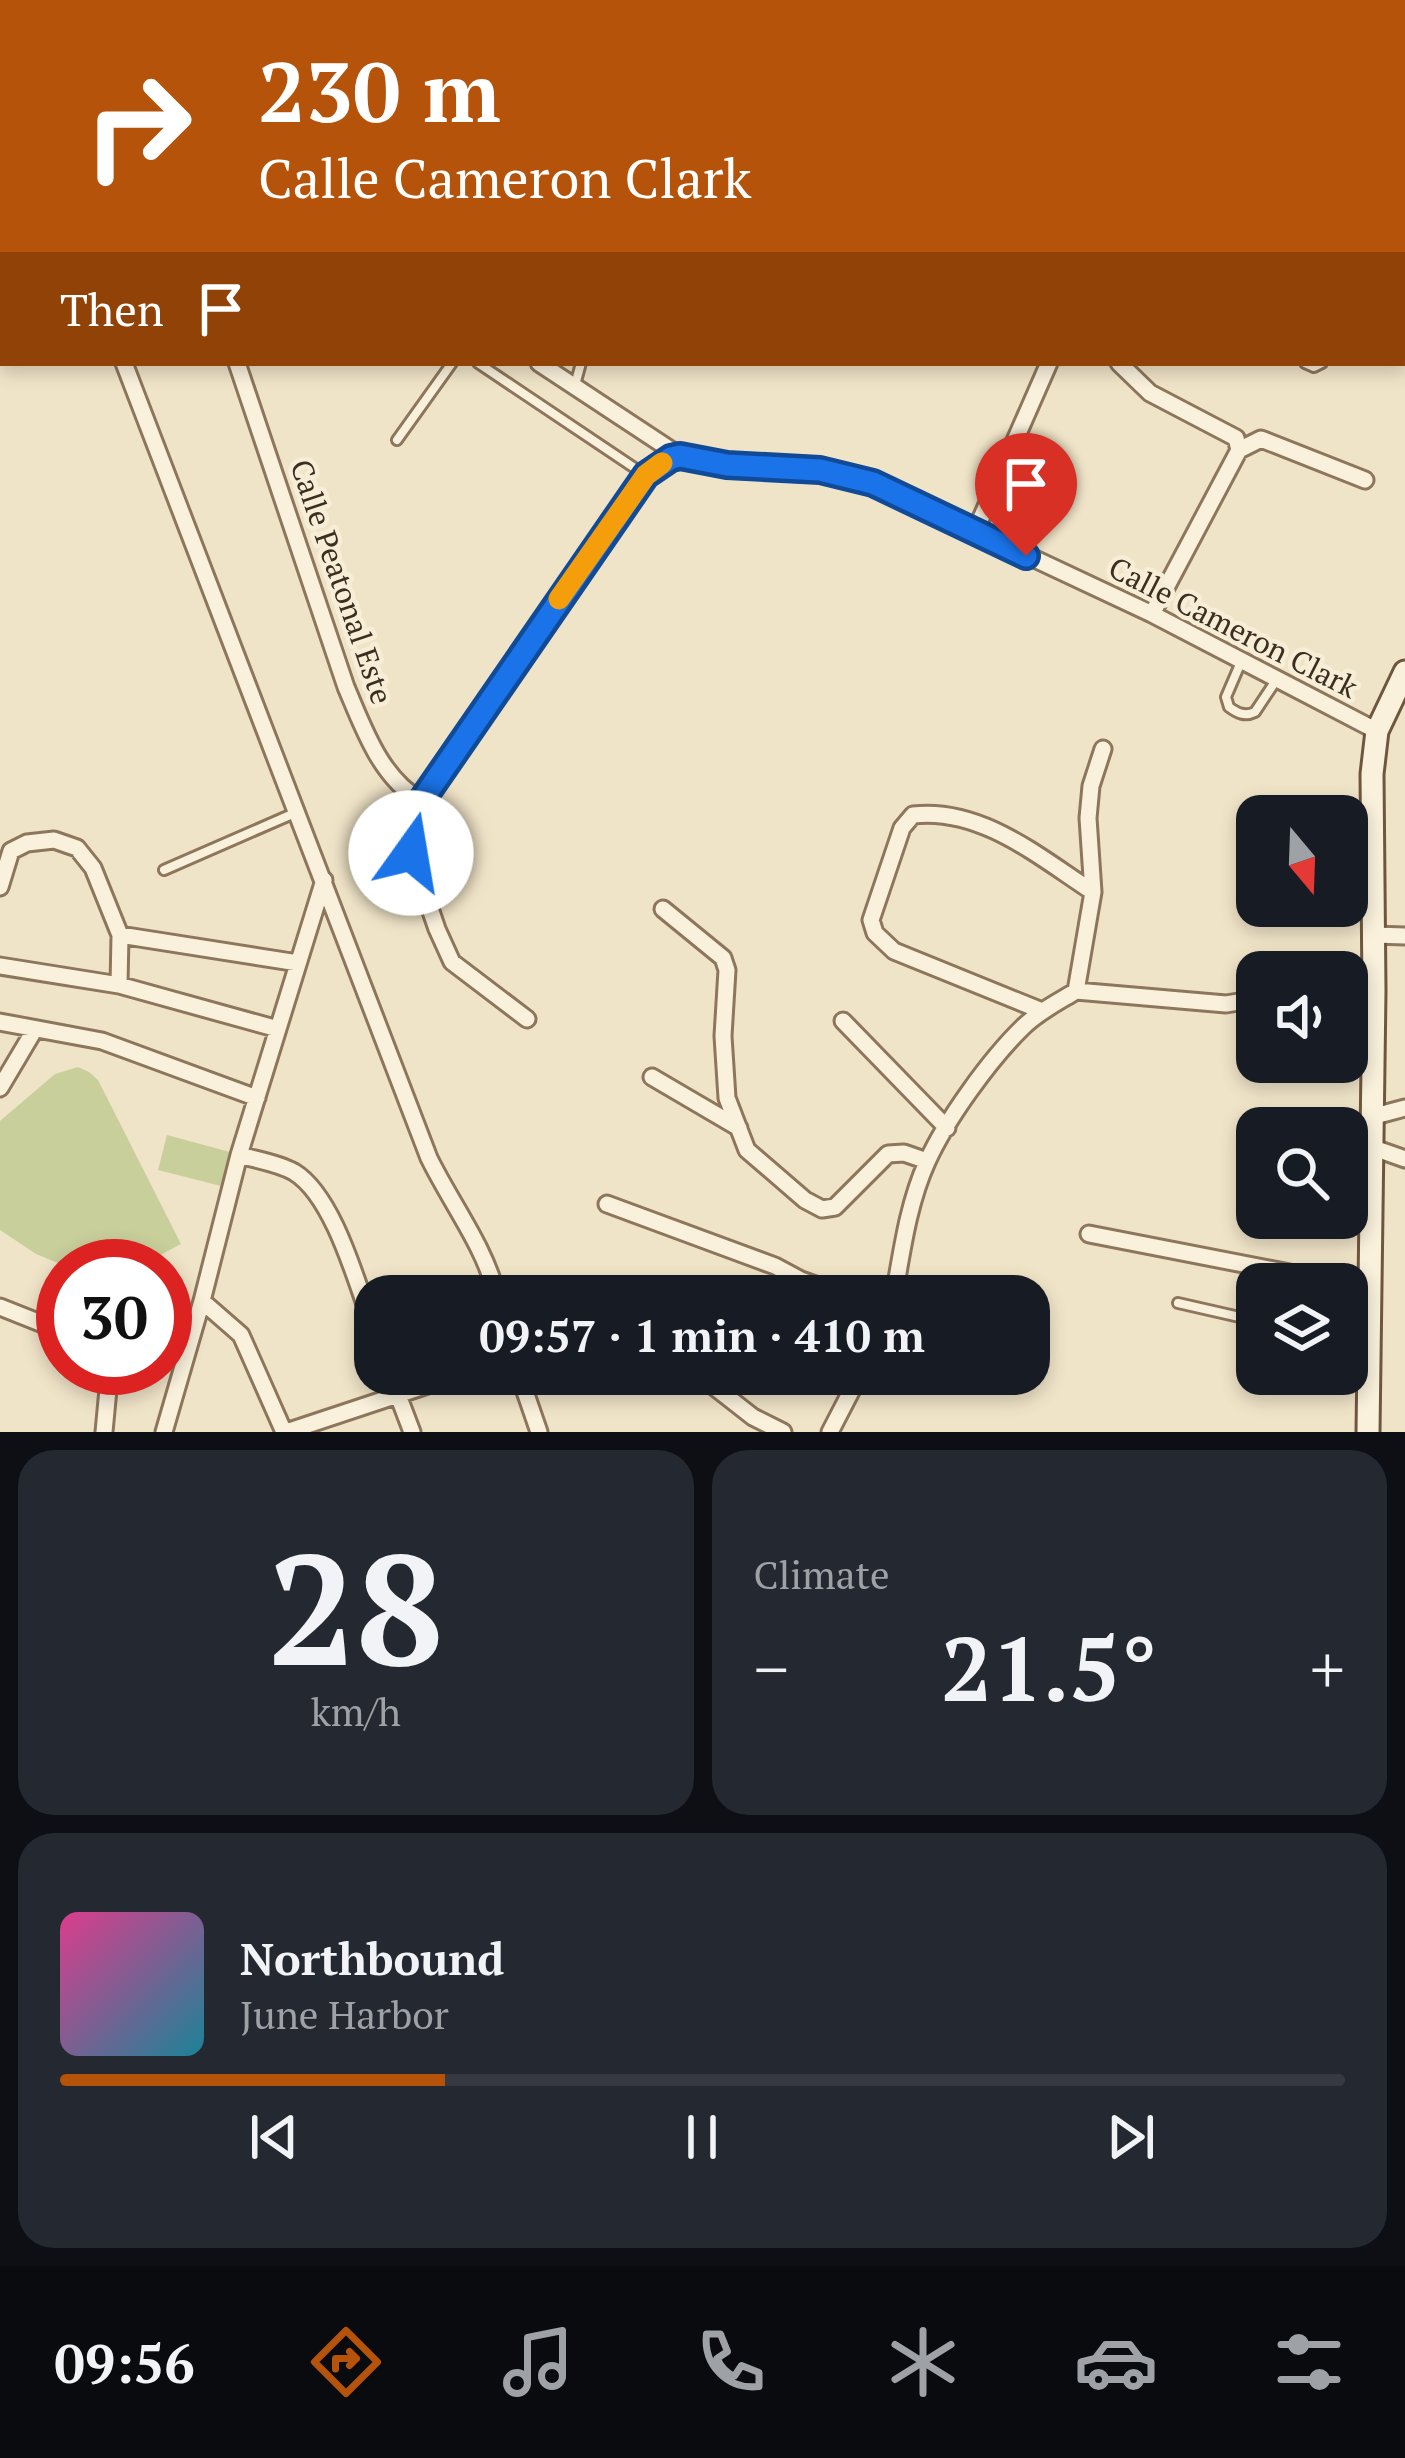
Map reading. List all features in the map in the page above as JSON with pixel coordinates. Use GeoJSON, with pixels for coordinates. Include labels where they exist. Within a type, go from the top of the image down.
{"type":"FeatureCollection","features":[{"type":"Feature","properties":{"kind":"main road"},"geometry":{"type":"LineString","coordinates":[[1357,1263],[1371,1147],[1372,774],[1377,731],[1405,672]]}},
{"type":"Feature","properties":{"kind":"main road"},"geometry":{"type":"LineString","coordinates":[[1364,1395],[1368,1432]]}},
{"type":"Feature","properties":{"kind":"street"},"geometry":{"type":"LineString","coordinates":[[125,366],[430,1158],[491,1275]]}},
{"type":"Feature","properties":{"kind":"street","name":"Calle Peatonal Este"},"geometry":{"type":"LineString","coordinates":[[237,366],[346,687],[387,770],[403,790],[422,800]]}},
{"type":"Feature","properties":{"kind":"street","name":"Calle Cameron Clark"},"geometry":{"type":"LineString","coordinates":[[544,366],[680,456],[727,465],[820,470],[873,483],[1152,614],[1377,731]]}},
{"type":"Feature","properties":{"kind":"street"},"geometry":{"type":"LineString","coordinates":[[975,532],[1048,366]]}},
{"type":"Feature","properties":{"kind":"street"},"geometry":{"type":"LineString","coordinates":[[1122,366],[1150,393],[1239,442],[1239,450],[1152,614]]}},
{"type":"Feature","properties":{"kind":"street"},"geometry":{"type":"LineString","coordinates":[[1239,450],[1261,439],[1365,480]]}},
{"type":"Feature","properties":{"kind":"street"},"geometry":{"type":"LineString","coordinates":[[527,1019],[452,962],[411,853],[414,812],[646,475],[680,456]]}},
{"type":"Feature","properties":{"kind":"street"},"geometry":{"type":"LineString","coordinates":[[1076,991],[1093,892],[1090,786],[1103,749]]}},
{"type":"Feature","properties":{"kind":"street"},"geometry":{"type":"LineString","coordinates":[[1042,1011],[894,951],[875,933],[871,920],[902,828],[914,815],[934,812],[964,818],[1001,833],[1093,892]]}},
{"type":"Feature","properties":{"kind":"street"},"geometry":{"type":"LineString","coordinates":[[0,887],[11,851],[27,843],[54,840],[77,848],[93,868],[120,935],[119,985]]}},
{"type":"Feature","properties":{"kind":"street"},"geometry":{"type":"LineString","coordinates":[[164,1432],[239,1155],[324,880]]}},
{"type":"Feature","properties":{"kind":"street"},"geometry":{"type":"LineString","coordinates":[[663,909],[723,958],[728,970],[724,997],[727,1098],[747,1150],[822,1209],[835,1208],[888,1154],[904,1153],[927,1162]]}},
{"type":"Feature","properties":{"kind":"street"},"geometry":{"type":"LineString","coordinates":[[120,935],[298,963]]}},
{"type":"Feature","properties":{"kind":"street"},"geometry":{"type":"LineString","coordinates":[[1374,935],[1405,936]]}},
{"type":"Feature","properties":{"kind":"street"},"geometry":{"type":"LineString","coordinates":[[0,966],[119,985],[278,1029]]}},
{"type":"Feature","properties":{"kind":"street"},"geometry":{"type":"LineString","coordinates":[[898,1275],[909,1216],[927,1162],[984,1073],[1042,1011],[1076,991],[1236,1002]]}},
{"type":"Feature","properties":{"kind":"street"},"geometry":{"type":"LineString","coordinates":[[1368,991],[1374,991]]}},
{"type":"Feature","properties":{"kind":"street"},"geometry":{"type":"LineString","coordinates":[[842,1021],[947,1128]]}},
{"type":"Feature","properties":{"kind":"street"},"geometry":{"type":"LineString","coordinates":[[0,1022],[102,1041],[257,1098]]}},
{"type":"Feature","properties":{"kind":"street"},"geometry":{"type":"LineString","coordinates":[[0,1088],[35,1029]]}},
{"type":"Feature","properties":{"kind":"street"},"geometry":{"type":"LineString","coordinates":[[652,1077],[739,1128]]}},
{"type":"Feature","properties":{"kind":"street"},"geometry":{"type":"LineString","coordinates":[[1371,1117],[1405,1108]]}},
{"type":"Feature","properties":{"kind":"street"},"geometry":{"type":"LineString","coordinates":[[1371,1147],[1405,1159]]}},
{"type":"Feature","properties":{"kind":"street"},"geometry":{"type":"LineString","coordinates":[[239,1155],[281,1166],[315,1190],[329,1212],[354,1278]]}},
{"type":"Feature","properties":{"kind":"street"},"geometry":{"type":"LineString","coordinates":[[607,1204],[792,1275]]}},
{"type":"Feature","properties":{"kind":"street"},"geometry":{"type":"LineString","coordinates":[[1089,1234],[1240,1263]]}},
{"type":"Feature","properties":{"kind":"street"},"geometry":{"type":"LineString","coordinates":[[202,1300],[241,1335],[285,1432],[398,1395],[412,1432]]}},
{"type":"Feature","properties":{"kind":"street"},"geometry":{"type":"LineString","coordinates":[[0,1307],[36,1321]]}},
{"type":"Feature","properties":{"kind":"street"},"geometry":{"type":"LineString","coordinates":[[104,1432],[107,1395]]}},
{"type":"Feature","properties":{"kind":"street"},"geometry":{"type":"LineString","coordinates":[[526,1395],[538,1432]]}},
{"type":"Feature","properties":{"kind":"street"},"geometry":{"type":"LineString","coordinates":[[725,1395],[783,1432]]}},
{"type":"Feature","properties":{"kind":"street"},"geometry":{"type":"LineString","coordinates":[[849,1395],[833,1427],[851,1432]]}},
{"type":"Feature","properties":{"kind":"lane"},"geometry":{"type":"LineString","coordinates":[[397,440],[450,366]]}},
{"type":"Feature","properties":{"kind":"lane"},"geometry":{"type":"LineString","coordinates":[[482,366],[646,475]]}},
{"type":"Feature","properties":{"kind":"lane"},"geometry":{"type":"LineString","coordinates":[[575,387],[580,366]]}},
{"type":"Feature","properties":{"kind":"lane"},"geometry":{"type":"LineString","coordinates":[[1242,661],[1226,697],[1235,712],[1255,712],[1276,679]]}},
{"type":"Feature","properties":{"kind":"lane"},"geometry":{"type":"LineString","coordinates":[[164,870],[299,812]]}},
{"type":"Feature","properties":{"kind":"lane"},"geometry":{"type":"LineString","coordinates":[[1178,1303],[1236,1316]]}},
{"type":"Feature","properties":{"kind":"green space"},"geometry":{"type":"Polygon","coordinates":[[[78,1067],[98,1080],[178,1239],[36,1239],[36,1254],[0,1230],[0,1121],[55,1074],[78,1067]]]}},
{"type":"Feature","properties":{"kind":"green space"},"geometry":{"type":"Polygon","coordinates":[[[167,1135],[230,1152],[221,1186],[158,1170],[167,1135]]]}},
{"type":"Feature","properties":{"kind":"slow traffic"},"geometry":{"type":"LineString","coordinates":[[559,599],[646,475],[662,463]]}},
{"type":"Feature","properties":{"kind":"route"},"geometry":{"type":"LineString","coordinates":[[411,853],[414,812],[613,520],[646,475],[671,458],[820,470],[873,483],[1026,556]]}}]}
